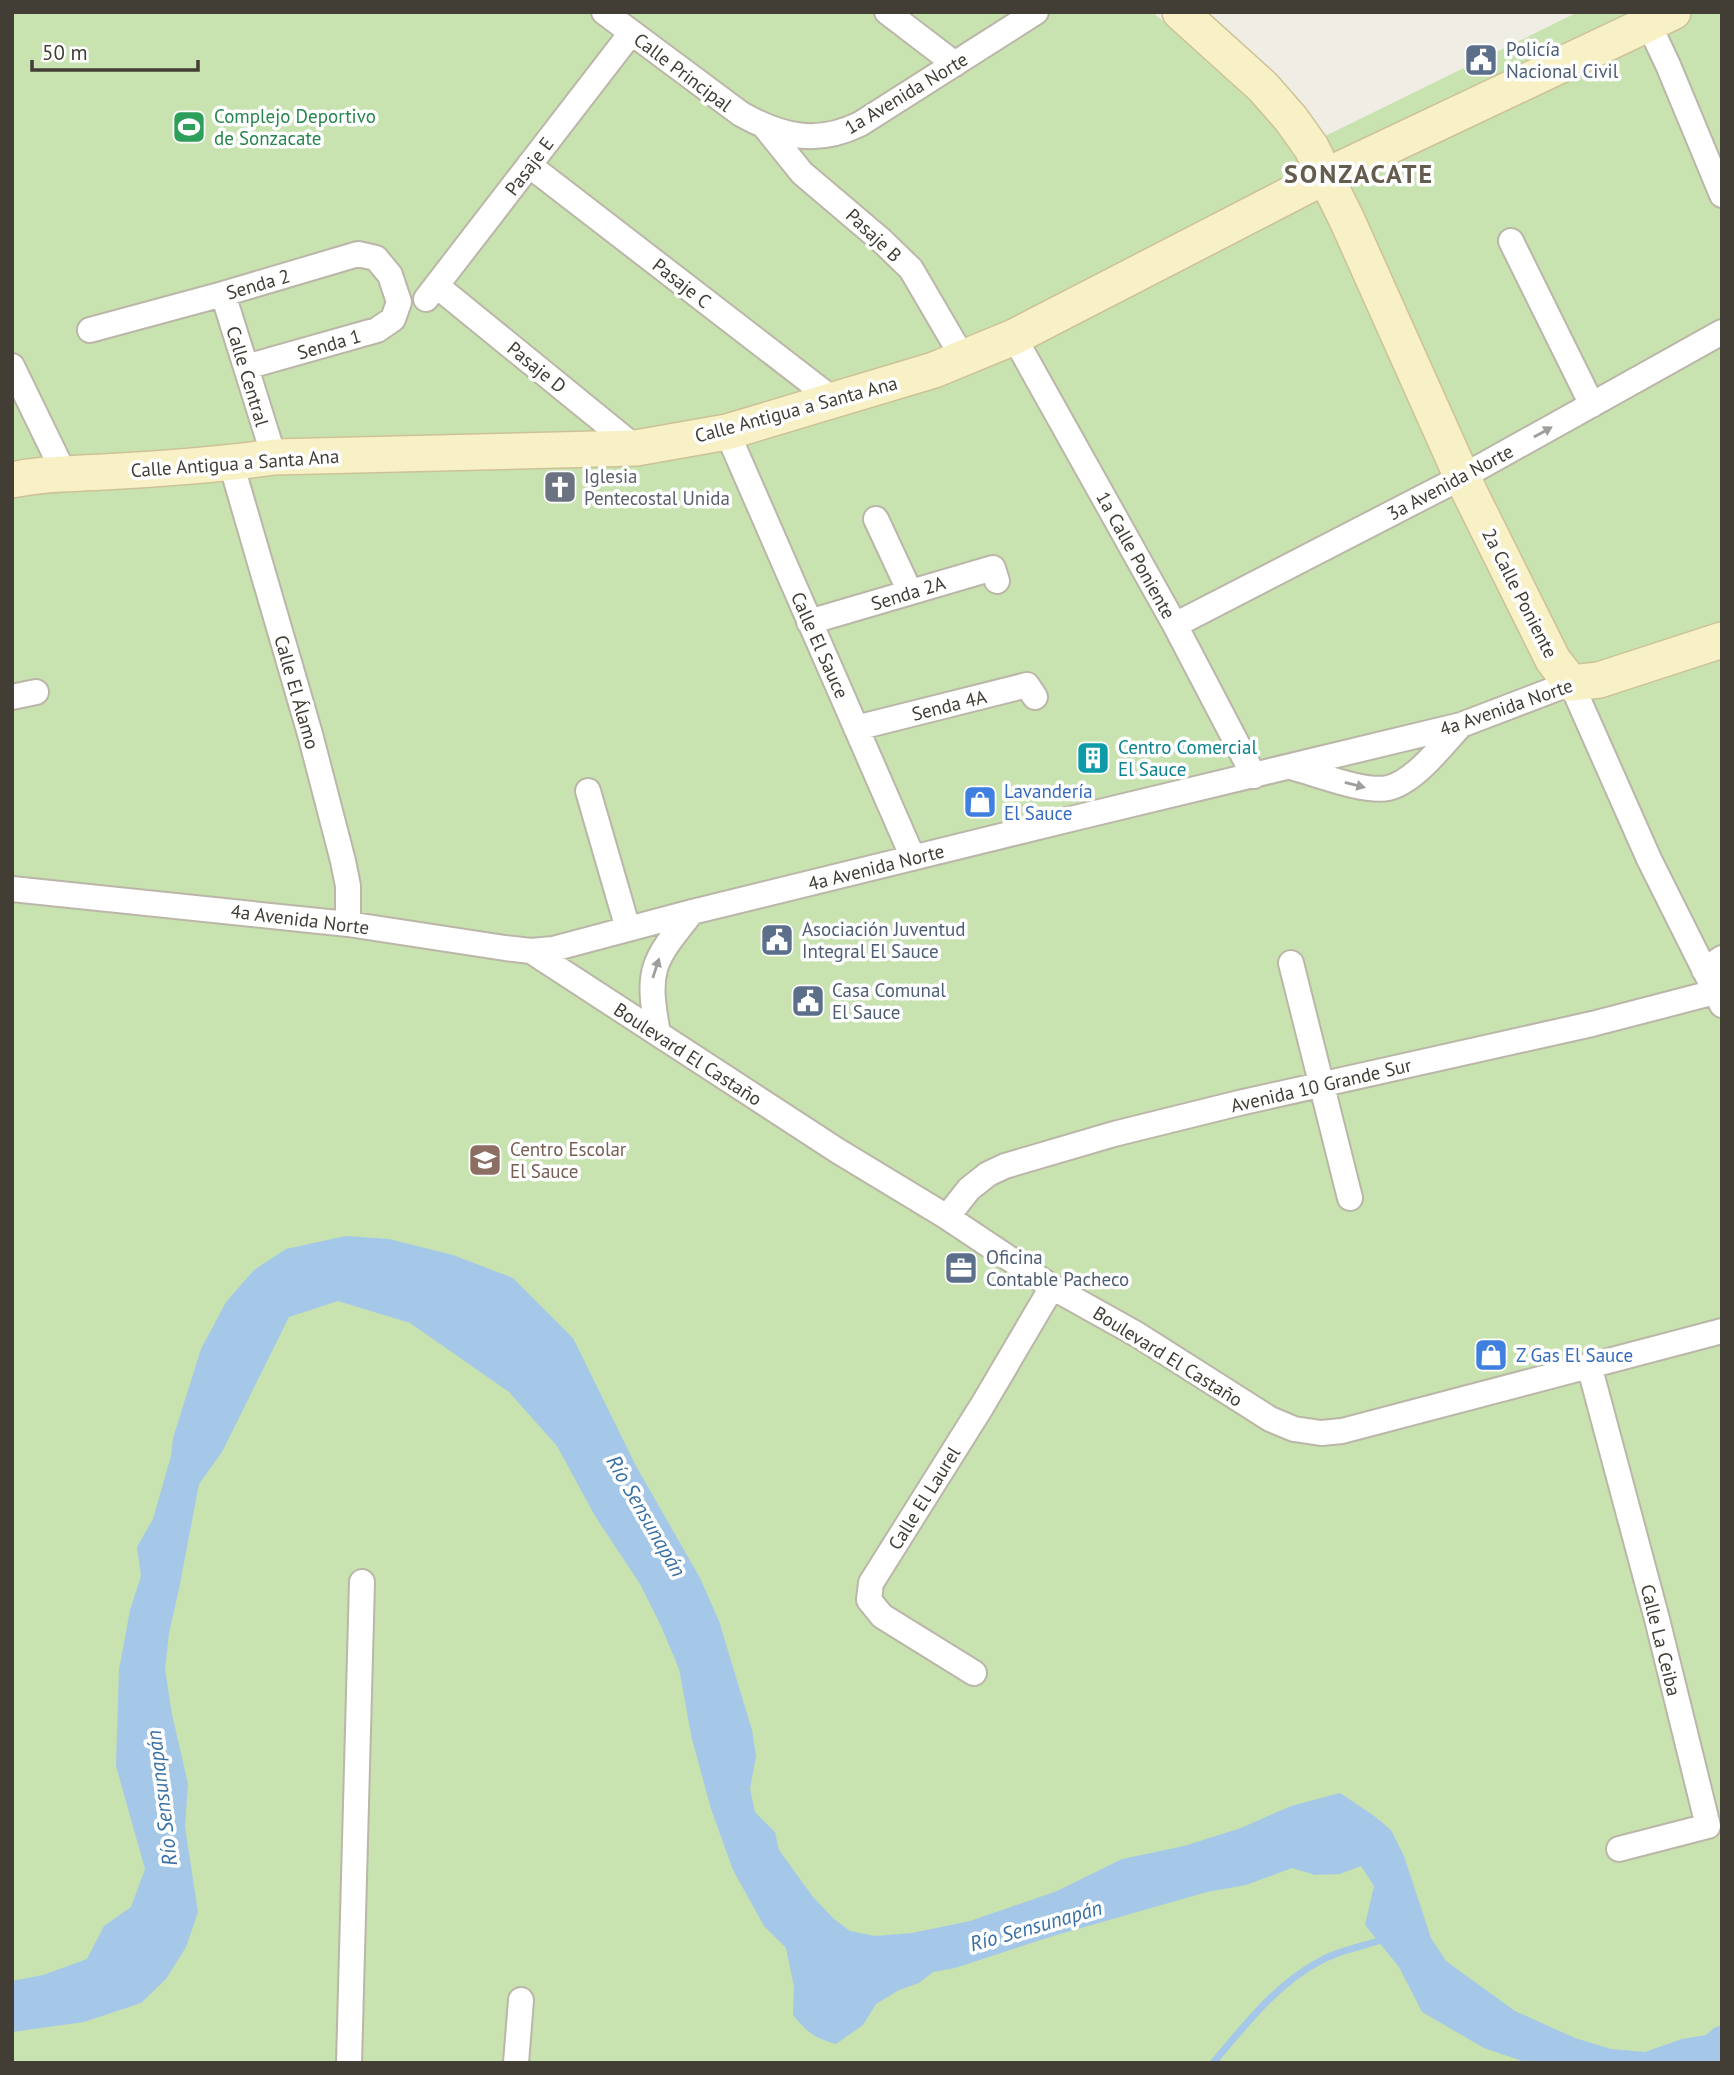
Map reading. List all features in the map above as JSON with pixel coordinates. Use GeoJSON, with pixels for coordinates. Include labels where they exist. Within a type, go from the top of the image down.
{"type":"FeatureCollection","features":[{"type":"Feature","properties":{"kind":"street","name":"Calle Principal"},"geometry":{"type":"LineString","coordinates":[[604,12],[741,114],[765,127]]}},
{"type":"Feature","properties":{"kind":"street"},"geometry":{"type":"LineString","coordinates":[[887,12],[955,64]]}},
{"type":"Feature","properties":{"kind":"street","name":"1a Avenida Norte"},"geometry":{"type":"LineString","coordinates":[[765,127],[802,136],[839,133],[860,124],[1036,12]]}},
{"type":"Feature","properties":{"kind":"street","name":"2a Calle Poniente"},"geometry":{"type":"LineString","coordinates":[[1180,12],[1263,87],[1311,147],[1462,478],[1553,660],[1571,683],[1648,859],[1713,964],[1718,999]]}},
{"type":"Feature","properties":{"kind":"street"},"geometry":{"type":"LineString","coordinates":[[1655,17],[1722,195]]}},
{"type":"Feature","properties":{"kind":"street","name":"Calle Antigua a Santa Ana"},"geometry":{"type":"LineString","coordinates":[[12,480],[37,474],[231,463],[274,457],[636,448],[727,432],[934,370],[1014,337],[1326,176],[1655,17]]}},
{"type":"Feature","properties":{"kind":"street","name":"Pasaje E"},"geometry":{"type":"LineString","coordinates":[[432,292],[631,33]]}},
{"type":"Feature","properties":{"kind":"street","name":"Pasaje B"},"geometry":{"type":"LineString","coordinates":[[765,127],[802,173],[911,269],[963,358]]}},
{"type":"Feature","properties":{"kind":"street","name":"Pasaje C"},"geometry":{"type":"LineString","coordinates":[[530,165],[835,401]]}},
{"type":"Feature","properties":{"kind":"street"},"geometry":{"type":"LineString","coordinates":[[1511,241],[1592,405]]}},
{"type":"Feature","properties":{"kind":"street","name":"Senda 2"},"geometry":{"type":"LineString","coordinates":[[90,330],[358,254],[376,258],[390,275],[399,303]]}},
{"type":"Feature","properties":{"kind":"street","name":"Pasaje D"},"geometry":{"type":"LineString","coordinates":[[432,292],[636,448]]}},
{"type":"Feature","properties":{"kind":"street","name":"Calle Central"},"geometry":{"type":"LineString","coordinates":[[223,294],[274,457]]}},
{"type":"Feature","properties":{"kind":"street","name":"Senda 1"},"geometry":{"type":"LineString","coordinates":[[246,367],[377,330],[393,319],[399,303]]}},
{"type":"Feature","properties":{"kind":"street","name":"3a Avenida Norte"},"geometry":{"type":"LineString","coordinates":[[1175,625],[1462,478],[1722,332]]}},
{"type":"Feature","properties":{"kind":"street","name":"1a Calle Poniente"},"geometry":{"type":"LineString","coordinates":[[1014,337],[1175,625],[1254,776]]}},
{"type":"Feature","properties":{"kind":"street"},"geometry":{"type":"LineString","coordinates":[[12,366],[64,473]]}},
{"type":"Feature","properties":{"kind":"street","name":"Calle El Sauce"},"geometry":{"type":"LineString","coordinates":[[727,432],[913,858]]}},
{"type":"Feature","properties":{"kind":"street","name":"Calle El Álamo"},"geometry":{"type":"LineString","coordinates":[[231,463],[310,734],[343,861],[348,886],[348,923]]}},
{"type":"Feature","properties":{"kind":"street"},"geometry":{"type":"LineString","coordinates":[[876,519],[910,592]]}},
{"type":"Feature","properties":{"kind":"street","name":"Senda 2A"},"geometry":{"type":"LineString","coordinates":[[810,622],[993,568],[997,581]]}},
{"type":"Feature","properties":{"kind":"street","name":"4a Avenida Norte"},"geometry":{"type":"LineString","coordinates":[[12,889],[348,923],[531,951],[553,949],[692,912],[1461,725],[1571,683],[1599,680],[1722,640]]}},
{"type":"Feature","properties":{"kind":"street","name":"Senda 4A"},"geometry":{"type":"LineString","coordinates":[[856,728],[1027,685],[1035,697]]}},
{"type":"Feature","properties":{"kind":"street"},"geometry":{"type":"LineString","coordinates":[[1290,767],[1369,788],[1388,788],[1408,778],[1429,760],[1461,725]]}},
{"type":"Feature","properties":{"kind":"street"},"geometry":{"type":"LineString","coordinates":[[588,791],[628,929]]}},
{"type":"Feature","properties":{"kind":"street"},"geometry":{"type":"LineString","coordinates":[[658,1033],[652,988],[654,968],[666,946],[692,912]]}},
{"type":"Feature","properties":{"kind":"street","name":"Boulevard El Castaño"},"geometry":{"type":"LineString","coordinates":[[531,951],[1052,1287],[1138,1335],[1270,1419],[1294,1429],[1321,1433],[1342,1431],[1722,1331]]}},
{"type":"Feature","properties":{"kind":"street"},"geometry":{"type":"LineString","coordinates":[[1291,963],[1350,1198]]}},
{"type":"Feature","properties":{"kind":"street","name":"Avenida 10 Grande Sur"},"geometry":{"type":"LineString","coordinates":[[947,1217],[970,1189],[988,1174],[1005,1166],[1114,1134],[1322,1084],[1718,999]]}},
{"type":"Feature","properties":{"kind":"street","name":"Calle El Laurel"},"geometry":{"type":"LineString","coordinates":[[974,1673],[882,1616],[869,1600],[871,1583],[982,1406],[1052,1287]]}},
{"type":"Feature","properties":{"kind":"street","name":"Calle La Ceiba"},"geometry":{"type":"LineString","coordinates":[[1590,1366],[1708,1826],[1619,1849]]}},
{"type":"Feature","properties":{"kind":"street"},"geometry":{"type":"LineString","coordinates":[[349,2063],[362,1583]]}},
{"type":"Feature","properties":{"kind":"street"},"geometry":{"type":"LineString","coordinates":[[516,2063],[521,2000]]}},
{"type":"Feature","properties":{"kind":"green space"},"geometry":{"type":"Polygon","coordinates":[[[12,12],[1152,12],[1313,142],[1578,12],[1722,12],[1722,2063],[12,2063],[12,12]]]}},
{"type":"Feature","properties":{"kind":"water","name":"Río Sensunapán"},"geometry":{"type":"Polygon","coordinates":[[[346,1236],[389,1239],[453,1255],[513,1278],[573,1338],[636,1466],[700,1578],[719,1621],[752,1730],[756,1756],[750,1789],[755,1812],[775,1832],[779,1850],[813,1897],[850,1931],[875,1936],[912,1933],[970,1921],[1057,1891],[1122,1859],[1184,1846],[1241,1828],[1291,1806],[1340,1793],[1391,1830],[1404,1856],[1431,1938],[1446,1961],[1515,2011],[1575,2038],[1611,2049],[1645,2052],[1682,2039],[1706,2035],[1722,2025],[1722,2061],[1528,2063],[1484,2048],[1422,2012],[1399,1967],[1365,1925],[1374,1886],[1361,1866],[1340,1874],[1315,1875],[1292,1868],[1246,1885],[1207,1892],[1053,1936],[955,1968],[933,1972],[919,1983],[899,1990],[876,2004],[863,2025],[836,2044],[816,2037],[793,2015],[794,1987],[786,1948],[764,1926],[733,1870],[711,1809],[692,1739],[679,1669],[661,1626],[640,1584],[595,1516],[557,1446],[509,1392],[410,1323],[338,1301],[289,1317],[222,1452],[199,1484],[169,1633],[165,1670],[188,1784],[185,1827],[198,1912],[186,1947],[166,1979],[141,2003],[84,2022],[12,2032],[12,1981],[43,1975],[87,1959],[104,1926],[131,1907],[145,1869],[116,1766],[119,1670],[130,1610],[141,1576],[137,1547],[153,1519],[171,1456],[173,1438],[201,1349],[226,1302],[254,1270],[286,1249],[346,1236]]]}},
{"type":"Feature","properties":{"kind":"waterway"},"geometry":{"type":"LineString","coordinates":[[1213,2063],[1237,2034],[1290,1980],[1328,1957],[1378,1941]]}},
{"type":"Feature","properties":{"kind":"place","name":"Policía Nacional Civil"},"geometry":{"type":"Point","coordinates":[1481,60]}},
{"type":"Feature","properties":{"kind":"place","name":"Complejo Deportivo de Sonzacate"},"geometry":{"type":"Point","coordinates":[189,127]}},
{"type":"Feature","properties":{"kind":"place","name":"Iglesia Pentecostal Unida"},"geometry":{"type":"Point","coordinates":[560,487]}},
{"type":"Feature","properties":{"kind":"place","name":"Centro Comercial El Sauce"},"geometry":{"type":"Point","coordinates":[1093,758]}},
{"type":"Feature","properties":{"kind":"place","name":"Lavandería El Sauce"},"geometry":{"type":"Point","coordinates":[980,802]}},
{"type":"Feature","properties":{"kind":"place","name":"Asociación Juventud Integral El Sauce"},"geometry":{"type":"Point","coordinates":[777,940]}},
{"type":"Feature","properties":{"kind":"place","name":"Casa Comunal El Sauce"},"geometry":{"type":"Point","coordinates":[808,1001]}},
{"type":"Feature","properties":{"kind":"place","name":"Centro Escolar El Sauce"},"geometry":{"type":"Point","coordinates":[485,1160]}},
{"type":"Feature","properties":{"kind":"place","name":"Oficina Contable Pacheco"},"geometry":{"type":"Point","coordinates":[961,1268]}},
{"type":"Feature","properties":{"kind":"place","name":"Z Gas El Sauce"},"geometry":{"type":"Point","coordinates":[1491,1355]}},
{"type":"Feature","properties":{"kind":"district","name":"SONZACATE"},"geometry":{"type":"Point","coordinates":[1359,174]}}]}
